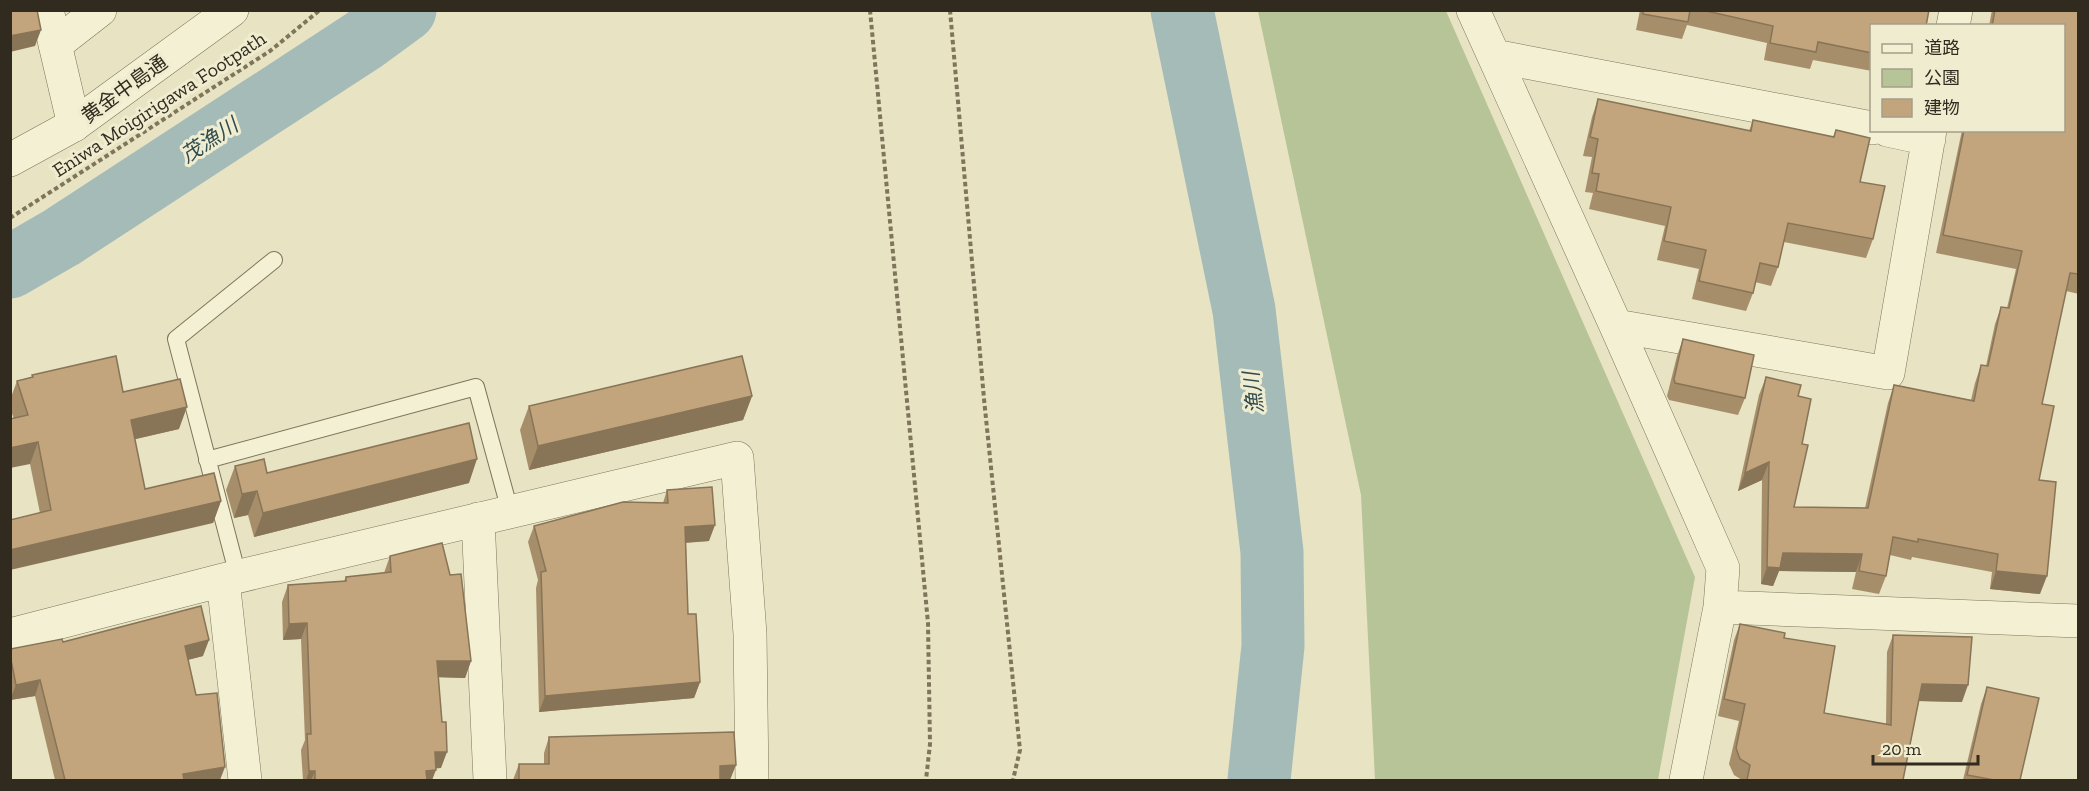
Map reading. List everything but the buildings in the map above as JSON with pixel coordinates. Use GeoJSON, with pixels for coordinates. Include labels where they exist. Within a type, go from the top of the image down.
{"type":"FeatureCollection","features":[{"type":"Feature","properties":{"kind":"street"},"geometry":{"type":"LineString","coordinates":[[47,10],[74,125]]}},
{"type":"Feature","properties":{"kind":"street"},"geometry":{"type":"LineString","coordinates":[[55,45],[100,10]]}},
{"type":"Feature","properties":{"kind":"street","name":"黄金中島通"},"geometry":{"type":"LineString","coordinates":[[10,160],[74,125],[232,10]]}},
{"type":"Feature","properties":{"kind":"street"},"geometry":{"type":"LineString","coordinates":[[1473,10],[1617,326],[1723,568],[1720,607],[1686,780]]}},
{"type":"Feature","properties":{"kind":"street"},"geometry":{"type":"LineString","coordinates":[[1494,56],[1870,128]]}},
{"type":"Feature","properties":{"kind":"street"},"geometry":{"type":"LineString","coordinates":[[1617,326],[1888,373],[1929,134],[1908,132]]}},
{"type":"Feature","properties":{"kind":"street"},"geometry":{"type":"LineString","coordinates":[[10,635],[231,578],[737,458],[750,634],[752,780]]}},
{"type":"Feature","properties":{"kind":"street"},"geometry":{"type":"LineString","coordinates":[[478,519],[490,780]]}},
{"type":"Feature","properties":{"kind":"street"},"geometry":{"type":"LineString","coordinates":[[231,578],[245,780]]}},
{"type":"Feature","properties":{"kind":"street"},"geometry":{"type":"LineString","coordinates":[[1720,607],[2079,621]]}},
{"type":"Feature","properties":{"kind":"lane"},"geometry":{"type":"LineString","coordinates":[[231,578],[207,460],[176,339],[274,260]]}},
{"type":"Feature","properties":{"kind":"lane"},"geometry":{"type":"LineString","coordinates":[[207,460],[476,387],[510,511]]}},
{"type":"Feature","properties":{"kind":"path","name":"Eniwa Moigirigawa Footpath"},"geometry":{"type":"LineString","coordinates":[[10,218],[270,51],[320,10]]}},
{"type":"Feature","properties":{"kind":"path"},"geometry":{"type":"LineString","coordinates":[[870,10],[928,623],[930,744],[926,780]]}},
{"type":"Feature","properties":{"kind":"path"},"geometry":{"type":"LineString","coordinates":[[950,10],[984,399],[1020,750],[1013,780]]}},
{"type":"Feature","properties":{"kind":"green space"},"geometry":{"type":"Polygon","coordinates":[[[1258,11],[1446,11],[1695,577],[1658,780],[1375,780],[1361,495],[1258,11]]]}},
{"type":"Feature","properties":{"kind":"waterway","name":"茂漁川"},"geometry":{"type":"LineString","coordinates":[[10,267],[62,237],[364,40],[405,10]]}},
{"type":"Feature","properties":{"kind":"waterway","name":"漁川"},"geometry":{"type":"LineString","coordinates":[[1182,10],[1244,310],[1272,552],[1273,646],[1259,780]]}}]}
